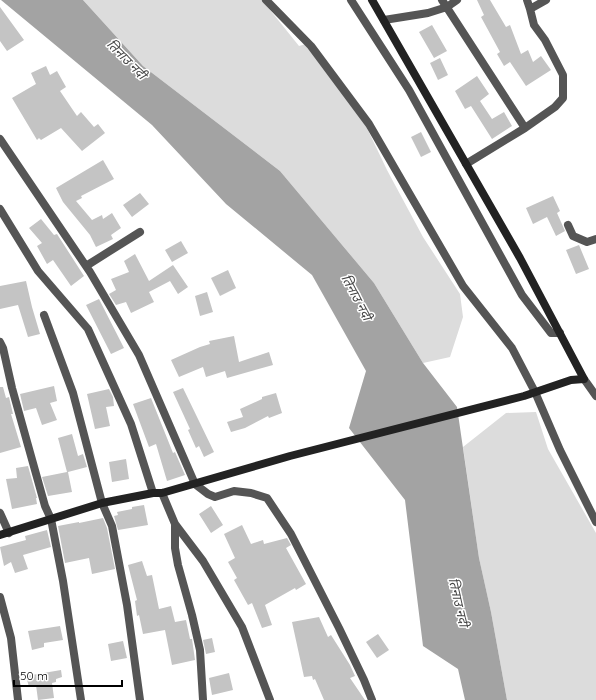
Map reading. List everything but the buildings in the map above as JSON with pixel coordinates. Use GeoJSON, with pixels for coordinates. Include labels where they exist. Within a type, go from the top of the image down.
{"type":"FeatureCollection","features":[{"type":"Feature","properties":{"kind":"street"},"geometry":{"type":"LineString","coordinates":[[266,0],[311,46],[369,124],[463,286],[512,348],[535,392],[560,450],[596,522]]}},
{"type":"Feature","properties":{"kind":"street"},"geometry":{"type":"LineString","coordinates":[[351,0],[409,90],[522,295],[551,333],[560,333]]}},
{"type":"Feature","properties":{"kind":"street"},"geometry":{"type":"LineString","coordinates":[[372,0],[520,258],[584,379],[596,396]]}},
{"type":"Feature","properties":{"kind":"street"},"geometry":{"type":"LineString","coordinates":[[384,20],[428,13],[444,4],[457,0]]}},
{"type":"Feature","properties":{"kind":"street"},"geometry":{"type":"LineString","coordinates":[[466,164],[525,128],[555,107],[563,98],[563,75],[545,40],[534,26],[527,0]]}},
{"type":"Feature","properties":{"kind":"street"},"geometry":{"type":"LineString","coordinates":[[530,9],[546,0]]}},
{"type":"Feature","properties":{"kind":"street"},"geometry":{"type":"LineString","coordinates":[[444,4],[525,128]]}},
{"type":"Feature","properties":{"kind":"street"},"geometry":{"type":"LineString","coordinates":[[0,140],[86,266],[138,355],[195,484],[208,494],[215,497],[234,491],[251,493],[267,498],[290,534],[346,641],[372,700]]}},
{"type":"Feature","properties":{"kind":"street"},"geometry":{"type":"LineString","coordinates":[[0,209],[38,271],[88,329],[130,424],[153,493]]}},
{"type":"Feature","properties":{"kind":"street"},"geometry":{"type":"LineString","coordinates":[[568,225],[573,236],[587,242],[596,239]]}},
{"type":"Feature","properties":{"kind":"street"},"geometry":{"type":"LineString","coordinates":[[86,266],[140,232]]}},
{"type":"Feature","properties":{"kind":"street"},"geometry":{"type":"LineString","coordinates":[[44,315],[73,393],[102,503],[112,526],[127,605],[140,700]]}},
{"type":"Feature","properties":{"kind":"street"},"geometry":{"type":"LineString","coordinates":[[0,342],[3,348],[12,388],[45,506],[51,519],[63,581],[81,700]]}},
{"type":"Feature","properties":{"kind":"street"},"geometry":{"type":"LineString","coordinates":[[0,535],[102,503],[153,493],[162,493],[290,456],[354,441],[524,396],[571,380],[584,379]]}},
{"type":"Feature","properties":{"kind":"street"},"geometry":{"type":"LineString","coordinates":[[162,493],[175,524],[203,561],[242,627],[270,700]]}},
{"type":"Feature","properties":{"kind":"street"},"geometry":{"type":"LineString","coordinates":[[0,513],[9,533]]}},
{"type":"Feature","properties":{"kind":"street"},"geometry":{"type":"LineString","coordinates":[[175,524],[175,548],[178,565],[200,650],[203,700]]}},
{"type":"Feature","properties":{"kind":"street"},"geometry":{"type":"LineString","coordinates":[[0,597],[11,638],[18,700]]}},
{"type":"Feature","properties":{"kind":"shaded area"},"geometry":{"type":"Polygon","coordinates":[[[83,0],[262,0],[299,46],[306,44],[365,124],[387,170],[423,237],[460,294],[463,317],[450,357],[423,363],[374,283],[280,171],[143,66],[83,0]]]}},
{"type":"Feature","properties":{"kind":"shaded area"},"geometry":{"type":"Polygon","coordinates":[[[536,412],[548,449],[596,533],[596,700],[507,700],[491,612],[479,558],[463,447],[506,413],[536,412]]]}},
{"type":"Feature","properties":{"kind":"water","name":"तिनाउ नदी"},"geometry":{"type":"Polygon","coordinates":[[[1,0],[83,0],[143,66],[280,171],[374,283],[423,363],[457,407],[479,558],[491,612],[507,700],[465,700],[458,669],[423,646],[405,500],[349,428],[366,371],[312,275],[226,204],[152,125],[1,0]]]}}]}
